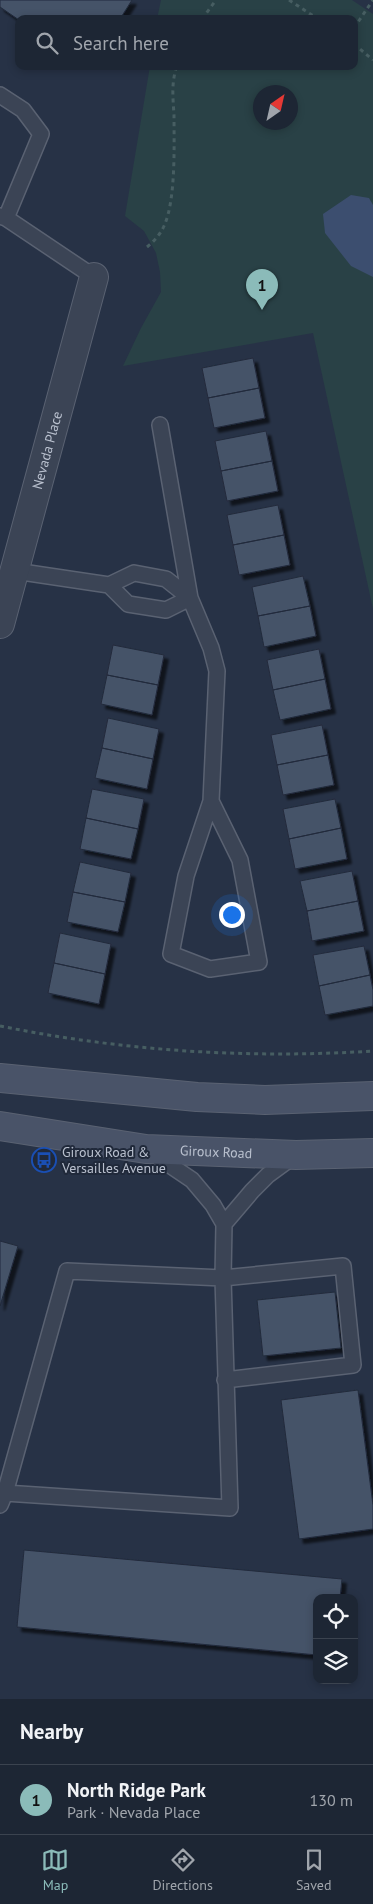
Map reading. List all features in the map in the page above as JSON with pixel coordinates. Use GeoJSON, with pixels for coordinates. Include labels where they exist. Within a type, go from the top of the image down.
{"type":"FeatureCollection","features":[{"type":"Feature","properties":{"kind":"main road"},"geometry":{"type":"LineString","coordinates":[[0,1078],[207,1098],[265,1100],[373,1096]]}},
{"type":"Feature","properties":{"kind":"main road","name":"Giroux Road"},"geometry":{"type":"LineString","coordinates":[[0,1126],[146,1149],[296,1155],[373,1153]]}},
{"type":"Feature","properties":{"kind":"street","name":"Nevada Place"},"geometry":{"type":"LineString","coordinates":[[0,624],[16,571],[94,277]]}},
{"type":"Feature","properties":{"kind":"lane"},"geometry":{"type":"LineString","coordinates":[[0,95],[23,110],[41,134],[3,217],[94,277]]}},
{"type":"Feature","properties":{"kind":"lane"},"geometry":{"type":"LineString","coordinates":[[160,425],[190,598],[211,648],[217,671],[210,801],[186,876],[171,954],[210,969],[259,962],[240,860],[210,801]]}},
{"type":"Feature","properties":{"kind":"lane"},"geometry":{"type":"LineString","coordinates":[[16,571],[110,585],[134,573],[166,579],[190,598]]}},
{"type":"Feature","properties":{"kind":"lane"},"geometry":{"type":"LineString","coordinates":[[110,585],[128,604],[166,610],[190,598]]}},
{"type":"Feature","properties":{"kind":"lane"},"geometry":{"type":"LineString","coordinates":[[146,1149],[192,1180],[213,1204],[224,1224],[223,1278],[226,1380],[230,1508],[2,1499],[67,1271],[223,1278],[343,1266],[353,1365],[226,1380]]}},
{"type":"Feature","properties":{"kind":"lane"},"geometry":{"type":"LineString","coordinates":[[224,1224],[268,1175],[296,1155]]}},
{"type":"Feature","properties":{"kind":"path"},"geometry":{"type":"LineString","coordinates":[[205,15],[216,0]]}},
{"type":"Feature","properties":{"kind":"path"},"geometry":{"type":"LineString","coordinates":[[289,0],[312,15]]}},
{"type":"Feature","properties":{"kind":"path"},"geometry":{"type":"LineString","coordinates":[[358,22],[373,0]]}},
{"type":"Feature","properties":{"kind":"path"},"geometry":{"type":"LineString","coordinates":[[358,47],[373,60]]}},
{"type":"Feature","properties":{"kind":"path"},"geometry":{"type":"LineString","coordinates":[[147,247],[157,238],[164,225],[170,200],[174,127],[173,77],[176,70]]}},
{"type":"Feature","properties":{"kind":"path"},"geometry":{"type":"LineString","coordinates":[[0,1026],[49,1036],[141,1048],[314,1055],[373,1052]]}},
{"type":"Feature","properties":{"kind":"green space"},"geometry":{"type":"Polygon","coordinates":[[[161,0],[352,0],[373,14],[373,609],[313,333],[123,366],[161,292],[160,272],[156,253],[144,231],[125,216],[149,70],[358,70],[358,15],[158,15],[161,0]]]}},
{"type":"Feature","properties":{"kind":"water"},"geometry":{"type":"Polygon","coordinates":[[[351,195],[369,198],[373,205],[373,277],[351,266],[325,233],[323,214],[351,195]]]}},
{"type":"Feature","properties":{"kind":"building"},"geometry":{"type":"Polygon","coordinates":[[[0,0],[132,0],[123,15],[15,15],[15,17],[0,7],[0,0]]]}},
{"type":"Feature","properties":{"kind":"building"},"geometry":{"type":"Polygon","coordinates":[[[253,358],[259,388],[208,398],[202,368],[253,358]]]}},
{"type":"Feature","properties":{"kind":"building"},"geometry":{"type":"Polygon","coordinates":[[[259,388],[265,418],[214,428],[208,398],[259,388]]]}},
{"type":"Feature","properties":{"kind":"building"},"geometry":{"type":"Polygon","coordinates":[[[266,431],[272,461],[221,471],[215,441],[266,431]]]}},
{"type":"Feature","properties":{"kind":"building"},"geometry":{"type":"Polygon","coordinates":[[[272,461],[278,491],[227,501],[221,471],[272,461]]]}},
{"type":"Feature","properties":{"kind":"building"},"geometry":{"type":"Polygon","coordinates":[[[278,505],[284,535],[233,545],[227,515],[278,505]]]}},
{"type":"Feature","properties":{"kind":"building"},"geometry":{"type":"Polygon","coordinates":[[[284,535],[290,565],[239,575],[233,545],[284,535]]]}},
{"type":"Feature","properties":{"kind":"building"},"geometry":{"type":"Polygon","coordinates":[[[303,576],[310,606],[258,616],[252,587],[303,576]]]}},
{"type":"Feature","properties":{"kind":"building"},"geometry":{"type":"Polygon","coordinates":[[[310,606],[316,636],[264,647],[258,616],[310,606]]]}},
{"type":"Feature","properties":{"kind":"building"},"geometry":{"type":"Polygon","coordinates":[[[113,645],[164,655],[158,685],[107,675],[113,645]]]}},
{"type":"Feature","properties":{"kind":"building"},"geometry":{"type":"Polygon","coordinates":[[[319,649],[325,679],[273,690],[267,660],[319,649]]]}},
{"type":"Feature","properties":{"kind":"building"},"geometry":{"type":"Polygon","coordinates":[[[107,675],[158,685],[152,715],[101,704],[107,675]]]}},
{"type":"Feature","properties":{"kind":"building"},"geometry":{"type":"Polygon","coordinates":[[[325,679],[331,709],[280,720],[273,690],[325,679]]]}},
{"type":"Feature","properties":{"kind":"building"},"geometry":{"type":"Polygon","coordinates":[[[108,718],[159,729],[153,759],[102,748],[108,718]]]}},
{"type":"Feature","properties":{"kind":"building"},"geometry":{"type":"Polygon","coordinates":[[[322,725],[328,755],[277,765],[271,735],[322,725]]]}},
{"type":"Feature","properties":{"kind":"building"},"geometry":{"type":"Polygon","coordinates":[[[102,748],[153,759],[147,789],[95,778],[102,748]]]}},
{"type":"Feature","properties":{"kind":"building"},"geometry":{"type":"Polygon","coordinates":[[[328,755],[334,785],[283,795],[277,765],[328,755]]]}},
{"type":"Feature","properties":{"kind":"building"},"geometry":{"type":"Polygon","coordinates":[[[92,789],[144,799],[138,829],[86,818],[92,789]]]}},
{"type":"Feature","properties":{"kind":"building"},"geometry":{"type":"Polygon","coordinates":[[[335,799],[341,828],[289,839],[283,809],[335,799]]]}},
{"type":"Feature","properties":{"kind":"building"},"geometry":{"type":"Polygon","coordinates":[[[86,818],[138,829],[131,859],[80,849],[86,818]]]}},
{"type":"Feature","properties":{"kind":"building"},"geometry":{"type":"Polygon","coordinates":[[[341,828],[347,859],[295,869],[289,839],[341,828]]]}},
{"type":"Feature","properties":{"kind":"building"},"geometry":{"type":"Polygon","coordinates":[[[80,862],[131,873],[125,902],[73,892],[80,862]]]}},
{"type":"Feature","properties":{"kind":"building"},"geometry":{"type":"Polygon","coordinates":[[[352,871],[358,901],[307,911],[300,881],[352,871]]]}},
{"type":"Feature","properties":{"kind":"building"},"geometry":{"type":"Polygon","coordinates":[[[73,892],[125,902],[118,932],[67,922],[73,892]]]}},
{"type":"Feature","properties":{"kind":"building"},"geometry":{"type":"Polygon","coordinates":[[[358,901],[364,931],[312,941],[307,911],[358,901]]]}},
{"type":"Feature","properties":{"kind":"building"},"geometry":{"type":"Polygon","coordinates":[[[60,933],[111,944],[105,974],[54,963],[60,933]]]}},
{"type":"Feature","properties":{"kind":"building"},"geometry":{"type":"Polygon","coordinates":[[[364,946],[370,975],[319,986],[313,955],[364,946]]]}},
{"type":"Feature","properties":{"kind":"building"},"geometry":{"type":"Polygon","coordinates":[[[54,963],[105,974],[99,1004],[48,993],[54,963]]]}},
{"type":"Feature","properties":{"kind":"building"},"geometry":{"type":"Polygon","coordinates":[[[370,975],[373,990],[373,1006],[325,1015],[319,986],[370,975]]]}},
{"type":"Feature","properties":{"kind":"building"},"geometry":{"type":"Polygon","coordinates":[[[0,1241],[18,1246],[0,1306],[0,1241]]]}},
{"type":"Feature","properties":{"kind":"building"},"geometry":{"type":"Polygon","coordinates":[[[335,1292],[341,1348],[263,1356],[257,1300],[335,1292]]]}},
{"type":"Feature","properties":{"kind":"building"},"geometry":{"type":"Polygon","coordinates":[[[358,1390],[373,1505],[373,1529],[299,1539],[281,1400],[358,1390]]]}},
{"type":"Feature","properties":{"kind":"building"},"geometry":{"type":"Polygon","coordinates":[[[24,1550],[342,1579],[340,1594],[313,1594],[313,1655],[17,1627],[24,1550]]]}},
{"type":"Feature","properties":{"kind":"place","name":"North Ridge Park"},"geometry":{"type":"Point","coordinates":[262,310]}},
{"type":"Feature","properties":{"kind":"place","name":"Giroux Road & Versailles Avenue"},"geometry":{"type":"Point","coordinates":[44,1160]}}]}
